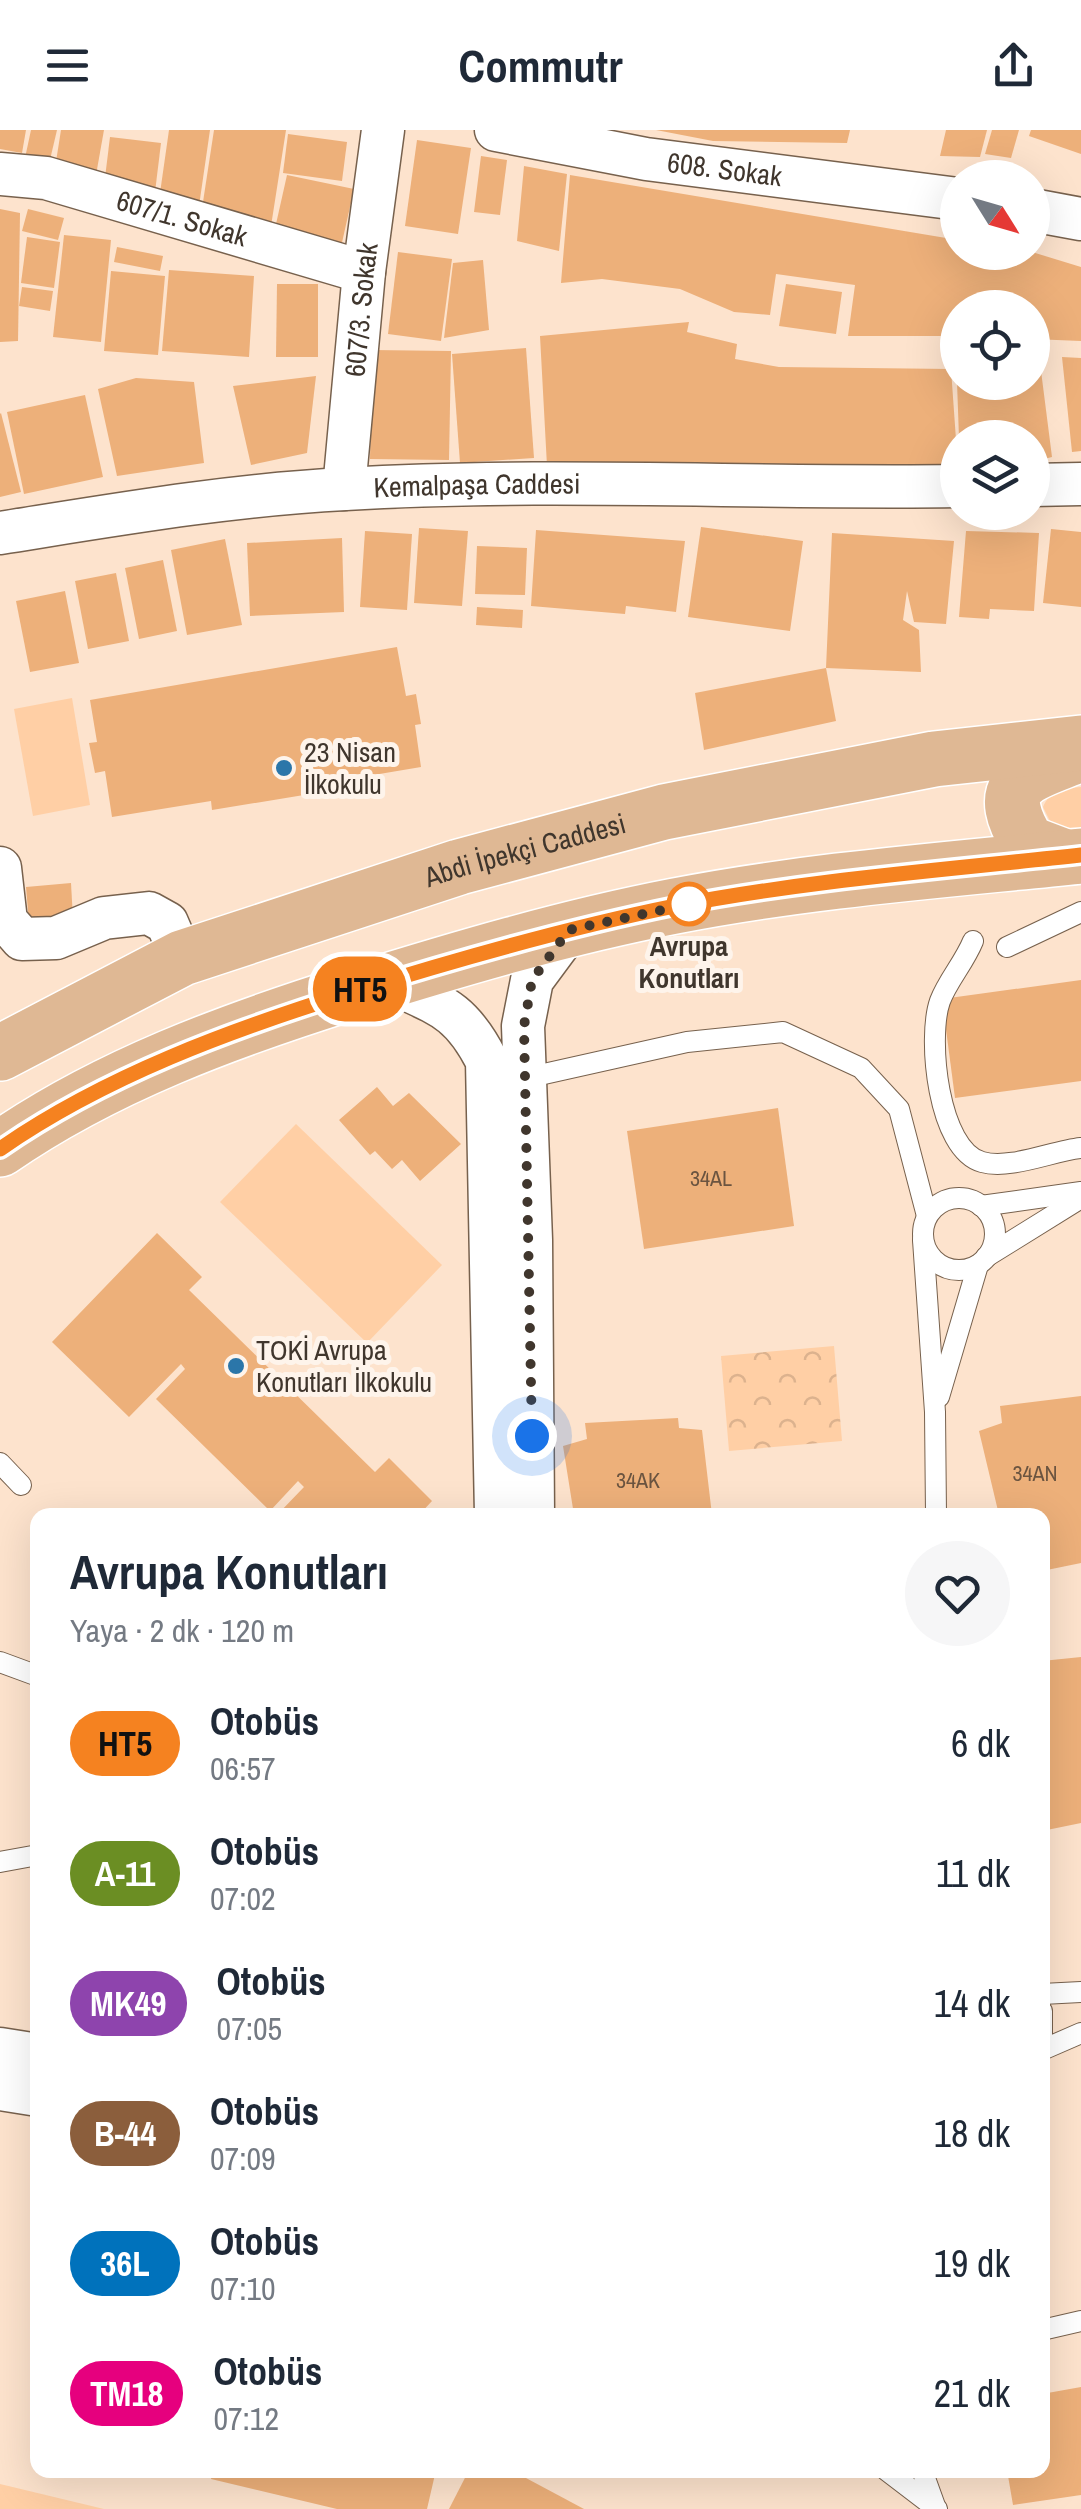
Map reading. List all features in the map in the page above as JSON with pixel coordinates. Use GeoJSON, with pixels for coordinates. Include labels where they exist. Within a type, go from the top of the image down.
{"type":"FeatureCollection","features":[{"type":"Feature","properties":{"kind":"main road","name":"Abdi İpekçi Caddesi"},"geometry":{"type":"LineString","coordinates":[[0,1053],[182,958],[459,867],[664,812],[934,759],[1081,742]]}},
{"type":"Feature","properties":{"kind":"main road"},"geometry":{"type":"LineString","coordinates":[[1073,856],[1028,842],[1011,802],[1015,787],[1035,768],[1081,753]]}},
{"type":"Feature","properties":{"kind":"main road"},"geometry":{"type":"LineString","coordinates":[[0,1148],[36,1124],[198,1045],[388,981],[569,930],[765,891],[1073,856]]}},
{"type":"Feature","properties":{"kind":"street","name":"607/3. Sokak"},"geometry":{"type":"LineString","coordinates":[[344,489],[364,272],[383,130]]}},
{"type":"Feature","properties":{"kind":"street","name":"608. Sokak"},"geometry":{"type":"LineString","coordinates":[[496,130],[552,135],[646,159],[940,197]]}},
{"type":"Feature","properties":{"kind":"street","name":"607/1. Sokak"},"geometry":{"type":"LineString","coordinates":[[0,174],[46,178],[364,272]]}},
{"type":"Feature","properties":{"kind":"street"},"geometry":{"type":"LineString","coordinates":[[1050,213],[1081,219]]}},
{"type":"Feature","properties":{"kind":"street","name":"Kemalpaşa Caddesi"},"geometry":{"type":"LineString","coordinates":[[0,533],[157,508],[344,489],[523,484],[940,486]]}},
{"type":"Feature","properties":{"kind":"street"},"geometry":{"type":"LineString","coordinates":[[1050,485],[1081,484]]}},
{"type":"Feature","properties":{"kind":"street"},"geometry":{"type":"LineString","coordinates":[[0,868],[6,921],[22,939],[56,938],[104,918],[148,914],[166,923],[182,958]]}},
{"type":"Feature","properties":{"kind":"street"},"geometry":{"type":"LineString","coordinates":[[496,1508],[508,1078],[524,1026],[532,980],[569,930]]}},
{"type":"Feature","properties":{"kind":"street"},"geometry":{"type":"LineString","coordinates":[[388,981],[446,1008],[469,1026],[487,1061],[508,1078],[533,1508]]}},
{"type":"Feature","properties":{"kind":"street"},"geometry":{"type":"LineString","coordinates":[[0,2050],[30,2054]]}},
{"type":"Feature","properties":{"kind":"street"},"geometry":{"type":"LineString","coordinates":[[0,2090],[30,2094]]}},
{"type":"Feature","properties":{"kind":"lane"},"geometry":{"type":"LineString","coordinates":[[1007,947],[1081,912]]}},
{"type":"Feature","properties":{"kind":"lane"},"geometry":{"type":"LineString","coordinates":[[974,941],[961,971],[947,985],[936,1022],[948,1124],[962,1151],[987,1164],[1081,1148]]}},
{"type":"Feature","properties":{"kind":"lane"},"geometry":{"type":"LineString","coordinates":[[508,1078],[687,1042],[783,1032],[861,1068],[898,1109],[928,1216],[923,1240],[936,1412],[936,1508]]}},
{"type":"Feature","properties":{"kind":"lane"},"geometry":{"type":"LineString","coordinates":[[981,1206],[1081,1195]]}},
{"type":"Feature","properties":{"kind":"lane"},"geometry":{"type":"LineString","coordinates":[[923,1240],[927,1252],[944,1268],[956,1270],[982,1261],[1081,1195]]}},
{"type":"Feature","properties":{"kind":"lane"},"geometry":{"type":"LineString","coordinates":[[928,1216],[946,1200],[970,1200],[981,1206],[994,1225],[995,1236],[982,1261],[936,1412]]}},
{"type":"Feature","properties":{"kind":"lane"},"geometry":{"type":"LineString","coordinates":[[0,1463],[21,1485]]}},
{"type":"Feature","properties":{"kind":"lane"},"geometry":{"type":"LineString","coordinates":[[0,1663],[30,1673]]}},
{"type":"Feature","properties":{"kind":"lane"},"geometry":{"type":"LineString","coordinates":[[0,1862],[30,1856]]}},
{"type":"Feature","properties":{"kind":"lane"},"geometry":{"type":"LineString","coordinates":[[1050,1994],[1081,1992]]}},
{"type":"Feature","properties":{"kind":"lane"},"geometry":{"type":"LineString","coordinates":[[1050,2046],[1081,2034]]}},
{"type":"Feature","properties":{"kind":"lane"},"geometry":{"type":"LineString","coordinates":[[1050,2328],[1081,2320]]}},
{"type":"Feature","properties":{"kind":"lane"},"geometry":{"type":"LineString","coordinates":[[896,2478],[937,2509]]}},
{"type":"Feature","properties":{"kind":"lane"},"geometry":{"type":"LineString","coordinates":[[925,2478],[937,2509]]}},
{"type":"Feature","properties":{"kind":"green space"},"geometry":{"type":"Polygon","coordinates":[[[72,698],[90,805],[33,816],[14,709],[72,698]]]}},
{"type":"Feature","properties":{"kind":"green space"},"geometry":{"type":"Polygon","coordinates":[[[1081,787],[1081,828],[1053,827],[1043,807],[1046,801],[1058,791],[1081,787]]]}},
{"type":"Feature","properties":{"kind":"green space"},"geometry":{"type":"Polygon","coordinates":[[[296,1124],[442,1265],[367,1343],[220,1202],[296,1124]]]}},
{"type":"Feature","properties":{"kind":"green space"},"geometry":{"type":"Polygon","coordinates":[[[834,1346],[842,1441],[729,1451],[721,1356],[834,1346]]]}},
{"type":"Feature","properties":{"kind":"green space"},"geometry":{"type":"Polygon","coordinates":[[[0,2484],[104,2509],[0,2509],[0,2484]]]}},
{"type":"Feature","properties":{"kind":"building"},"geometry":{"type":"Polygon","coordinates":[[[0,130],[26,130],[22,153],[0,149],[0,130]]]}},
{"type":"Feature","properties":{"kind":"building"},"geometry":{"type":"Polygon","coordinates":[[[31,130],[57,130],[49,164],[25,158],[31,130]]]}},
{"type":"Feature","properties":{"kind":"building"},"geometry":{"type":"Polygon","coordinates":[[[61,130],[104,130],[96,175],[55,168],[61,130]]]}},
{"type":"Feature","properties":{"kind":"building"},"geometry":{"type":"Polygon","coordinates":[[[169,130],[210,130],[199,206],[159,200],[169,130]]]}},
{"type":"Feature","properties":{"kind":"building"},"geometry":{"type":"Polygon","coordinates":[[[214,130],[286,130],[271,226],[201,215],[214,130]]]}},
{"type":"Feature","properties":{"kind":"building"},"geometry":{"type":"Polygon","coordinates":[[[656,130],[850,130],[847,143],[713,141],[656,130]]]}},
{"type":"Feature","properties":{"kind":"building"},"geometry":{"type":"Polygon","coordinates":[[[946,130],[987,130],[980,157],[940,156],[946,130]]]}},
{"type":"Feature","properties":{"kind":"building"},"geometry":{"type":"Polygon","coordinates":[[[992,130],[1019,130],[1011,158],[985,154],[992,130]]]}},
{"type":"Feature","properties":{"kind":"building"},"geometry":{"type":"Polygon","coordinates":[[[1031,130],[1081,130],[1081,154],[1029,136],[1031,130]]]}},
{"type":"Feature","properties":{"kind":"building"},"geometry":{"type":"Polygon","coordinates":[[[288,134],[347,142],[342,181],[283,173],[288,134]]]}},
{"type":"Feature","properties":{"kind":"building"},"geometry":{"type":"Polygon","coordinates":[[[110,137],[161,143],[155,192],[104,186],[110,137]]]}},
{"type":"Feature","properties":{"kind":"building"},"geometry":{"type":"Polygon","coordinates":[[[417,140],[471,148],[458,234],[405,226],[417,140]]]}},
{"type":"Feature","properties":{"kind":"building"},"geometry":{"type":"Polygon","coordinates":[[[481,156],[507,160],[500,215],[474,212],[481,156]]]}},
{"type":"Feature","properties":{"kind":"building"},"geometry":{"type":"Polygon","coordinates":[[[524,166],[567,174],[559,251],[517,241],[524,166]]]}},
{"type":"Feature","properties":{"kind":"building"},"geometry":{"type":"Polygon","coordinates":[[[287,175],[354,189],[341,247],[274,233],[287,175]]]}},
{"type":"Feature","properties":{"kind":"building"},"geometry":{"type":"Polygon","coordinates":[[[570,175],[940,237],[940,270],[1050,270],[1050,258],[1081,267],[1081,341],[1050,340],[1050,290],[940,290],[940,336],[848,336],[855,285],[776,274],[770,315],[734,312],[680,289],[602,279],[561,283],[570,175]]]}},
{"type":"Feature","properties":{"kind":"building"},"geometry":{"type":"Polygon","coordinates":[[[0,209],[20,213],[18,341],[0,342],[0,209]]]}},
{"type":"Feature","properties":{"kind":"building"},"geometry":{"type":"Polygon","coordinates":[[[28,209],[64,218],[58,240],[22,231],[28,209]]]}},
{"type":"Feature","properties":{"kind":"building"},"geometry":{"type":"Polygon","coordinates":[[[64,235],[111,240],[101,342],[53,337],[64,235]]]}},
{"type":"Feature","properties":{"kind":"building"},"geometry":{"type":"Polygon","coordinates":[[[27,237],[60,242],[54,288],[21,283],[27,237]]]}},
{"type":"Feature","properties":{"kind":"building"},"geometry":{"type":"Polygon","coordinates":[[[117,247],[163,256],[160,271],[114,262],[117,247]]]}},
{"type":"Feature","properties":{"kind":"building"},"geometry":{"type":"Polygon","coordinates":[[[398,252],[452,259],[441,341],[388,334],[398,252]]]}},
{"type":"Feature","properties":{"kind":"building"},"geometry":{"type":"Polygon","coordinates":[[[483,260],[489,330],[444,338],[453,263],[483,260]]]}},
{"type":"Feature","properties":{"kind":"building"},"geometry":{"type":"Polygon","coordinates":[[[169,270],[254,276],[249,357],[162,351],[169,270]]]}},
{"type":"Feature","properties":{"kind":"building"},"geometry":{"type":"Polygon","coordinates":[[[111,271],[165,276],[158,355],[104,351],[111,271]]]}},
{"type":"Feature","properties":{"kind":"building"},"geometry":{"type":"Polygon","coordinates":[[[277,284],[318,284],[318,357],[276,357],[277,284]]]}},
{"type":"Feature","properties":{"kind":"building"},"geometry":{"type":"Polygon","coordinates":[[[786,284],[842,292],[836,334],[779,326],[786,284]]]}},
{"type":"Feature","properties":{"kind":"building"},"geometry":{"type":"Polygon","coordinates":[[[22,287],[53,291],[50,311],[19,306],[22,287]]]}},
{"type":"Feature","properties":{"kind":"building"},"geometry":{"type":"Polygon","coordinates":[[[689,322],[687,332],[737,344],[735,359],[779,367],[940,369],[940,400],[953,400],[955,420],[940,420],[940,468],[547,466],[540,336],[689,322]]]}},
{"type":"Feature","properties":{"kind":"building"},"geometry":{"type":"Polygon","coordinates":[[[526,348],[534,458],[460,463],[452,354],[526,348]]]}},
{"type":"Feature","properties":{"kind":"building"},"geometry":{"type":"Polygon","coordinates":[[[372,350],[451,351],[449,460],[370,459],[372,350]]]}},
{"type":"Feature","properties":{"kind":"building"},"geometry":{"type":"Polygon","coordinates":[[[1062,357],[1081,358],[1081,451],[1072,452],[1062,357]]]}},
{"type":"Feature","properties":{"kind":"building"},"geometry":{"type":"Polygon","coordinates":[[[316,376],[307,453],[251,465],[233,386],[316,376]]]}},
{"type":"Feature","properties":{"kind":"building"},"geometry":{"type":"Polygon","coordinates":[[[136,378],[194,382],[204,463],[117,476],[98,389],[136,378]]]}},
{"type":"Feature","properties":{"kind":"building"},"geometry":{"type":"Polygon","coordinates":[[[85,395],[103,477],[24,494],[7,412],[85,395]]]}},
{"type":"Feature","properties":{"kind":"building"},"geometry":{"type":"Polygon","coordinates":[[[958,400],[1045,400],[1047,420],[958,420],[958,400]]]}},
{"type":"Feature","properties":{"kind":"building"},"geometry":{"type":"Polygon","coordinates":[[[0,414],[21,492],[0,497],[0,414]]]}},
{"type":"Feature","properties":{"kind":"building"},"geometry":{"type":"Polygon","coordinates":[[[701,527],[803,541],[790,631],[688,617],[701,527]]]}},
{"type":"Feature","properties":{"kind":"building"},"geometry":{"type":"Polygon","coordinates":[[[419,528],[468,531],[462,606],[414,603],[419,528]]]}},
{"type":"Feature","properties":{"kind":"building"},"geometry":{"type":"Polygon","coordinates":[[[1051,529],[1081,532],[1081,607],[1043,603],[1051,529]]]}},
{"type":"Feature","properties":{"kind":"building"},"geometry":{"type":"Polygon","coordinates":[[[536,530],[685,541],[676,612],[626,606],[625,614],[531,606],[536,530]]]}},
{"type":"Feature","properties":{"kind":"building"},"geometry":{"type":"Polygon","coordinates":[[[365,531],[412,534],[407,610],[360,607],[365,531]]]}},
{"type":"Feature","properties":{"kind":"building"},"geometry":{"type":"Polygon","coordinates":[[[966,531],[1039,533],[1034,611],[990,609],[989,619],[959,617],[966,531]]]}},
{"type":"Feature","properties":{"kind":"building"},"geometry":{"type":"Polygon","coordinates":[[[832,533],[954,541],[946,624],[914,622],[907,591],[903,620],[919,630],[921,672],[826,668],[832,533]]]}},
{"type":"Feature","properties":{"kind":"building"},"geometry":{"type":"Polygon","coordinates":[[[342,538],[344,612],[250,616],[247,543],[342,538]]]}},
{"type":"Feature","properties":{"kind":"building"},"geometry":{"type":"Polygon","coordinates":[[[225,539],[242,625],[187,635],[171,550],[225,539]]]}},
{"type":"Feature","properties":{"kind":"building"},"geometry":{"type":"Polygon","coordinates":[[[477,546],[527,548],[525,595],[475,594],[477,546]]]}},
{"type":"Feature","properties":{"kind":"building"},"geometry":{"type":"Polygon","coordinates":[[[163,560],[177,631],[139,639],[125,568],[163,560]]]}},
{"type":"Feature","properties":{"kind":"building"},"geometry":{"type":"Polygon","coordinates":[[[116,573],[129,641],[88,649],[75,581],[116,573]]]}},
{"type":"Feature","properties":{"kind":"building"},"geometry":{"type":"Polygon","coordinates":[[[65,591],[79,663],[30,672],[16,601],[65,591]]]}},
{"type":"Feature","properties":{"kind":"building"},"geometry":{"type":"Polygon","coordinates":[[[477,607],[523,610],[522,628],[476,625],[477,607]]]}},
{"type":"Feature","properties":{"kind":"building"},"geometry":{"type":"Polygon","coordinates":[[[397,647],[406,696],[416,694],[421,724],[415,725],[421,767],[320,784],[322,792],[212,810],[211,801],[112,817],[105,771],[95,773],[89,743],[97,742],[90,700],[397,647]]]}},
{"type":"Feature","properties":{"kind":"building"},"geometry":{"type":"Polygon","coordinates":[[[826,668],[836,721],[704,750],[695,693],[826,668]]]}},
{"type":"Feature","properties":{"kind":"building"},"geometry":{"type":"Polygon","coordinates":[[[71,883],[73,919],[29,923],[26,887],[71,883]]]}},
{"type":"Feature","properties":{"kind":"building"},"geometry":{"type":"Polygon","coordinates":[[[1081,980],[1081,1081],[955,1098],[942,999],[1081,980]]]}},
{"type":"Feature","properties":{"kind":"building"},"geometry":{"type":"Polygon","coordinates":[[[377,1087],[393,1106],[409,1093],[461,1144],[420,1181],[402,1160],[392,1169],[375,1151],[370,1155],[339,1120],[377,1087]]]}},
{"type":"Feature","properties":{"kind":"building"},"geometry":{"type":"Polygon","coordinates":[[[778,1108],[794,1226],[644,1249],[627,1131],[778,1108]]]}},
{"type":"Feature","properties":{"kind":"building"},"geometry":{"type":"Polygon","coordinates":[[[157,1233],[202,1277],[189,1290],[375,1472],[389,1458],[432,1501],[426,1508],[284,1508],[304,1487],[298,1481],[273,1508],[267,1508],[156,1399],[185,1369],[181,1364],[129,1417],[52,1342],[157,1233]]]}},
{"type":"Feature","properties":{"kind":"building"},"geometry":{"type":"Polygon","coordinates":[[[1081,1396],[1081,1563],[1050,1569],[1050,1508],[997,1508],[979,1431],[1002,1423],[1000,1406],[1081,1396]]]}},
{"type":"Feature","properties":{"kind":"building"},"geometry":{"type":"Polygon","coordinates":[[[678,1418],[679,1428],[702,1430],[711,1508],[573,1508],[563,1446],[587,1439],[585,1423],[678,1418]]]}},
{"type":"Feature","properties":{"kind":"building"},"geometry":{"type":"Polygon","coordinates":[[[1081,1657],[1081,1823],[1050,1829],[1050,1660],[1081,1657]]]}},
{"type":"Feature","properties":{"kind":"building"},"geometry":{"type":"Polygon","coordinates":[[[1081,2387],[1081,2495],[1013,2505],[1008,2478],[1050,2478],[1050,2393],[1081,2387]]]}},
{"type":"Feature","properties":{"kind":"building"},"geometry":{"type":"Polygon","coordinates":[[[434,2478],[427,2509],[337,2509],[211,2479],[434,2478]]]}},
{"type":"Feature","properties":{"kind":"building"},"geometry":{"type":"Polygon","coordinates":[[[465,2478],[526,2478],[584,2509],[449,2509],[465,2478]]]}},
{"type":"Feature","properties":{"kind":"bus line","name":"HT5"},"geometry":{"type":"LineString","coordinates":[[0,1149],[36,1124],[198,1045],[284,1013],[569,930],[674,906],[765,891],[1081,855]]}},
{"type":"Feature","properties":{"kind":"place","name":"23 Nisan İlkokulu"},"geometry":{"type":"Point","coordinates":[284,768]}},
{"type":"Feature","properties":{"kind":"place","name":"Avrupa Konutları"},"geometry":{"type":"Point","coordinates":[689,904]}},
{"type":"Feature","properties":{"kind":"place","name":"TOKİ Avrupa Konutları İlkokulu"},"geometry":{"type":"Point","coordinates":[236,1366]}},
{"type":"Feature","properties":{"kind":"route"},"geometry":{"type":"LineString","coordinates":[[532,1436],[524,1026],[532,980],[569,930],[704,901],[689,904]]}}]}
